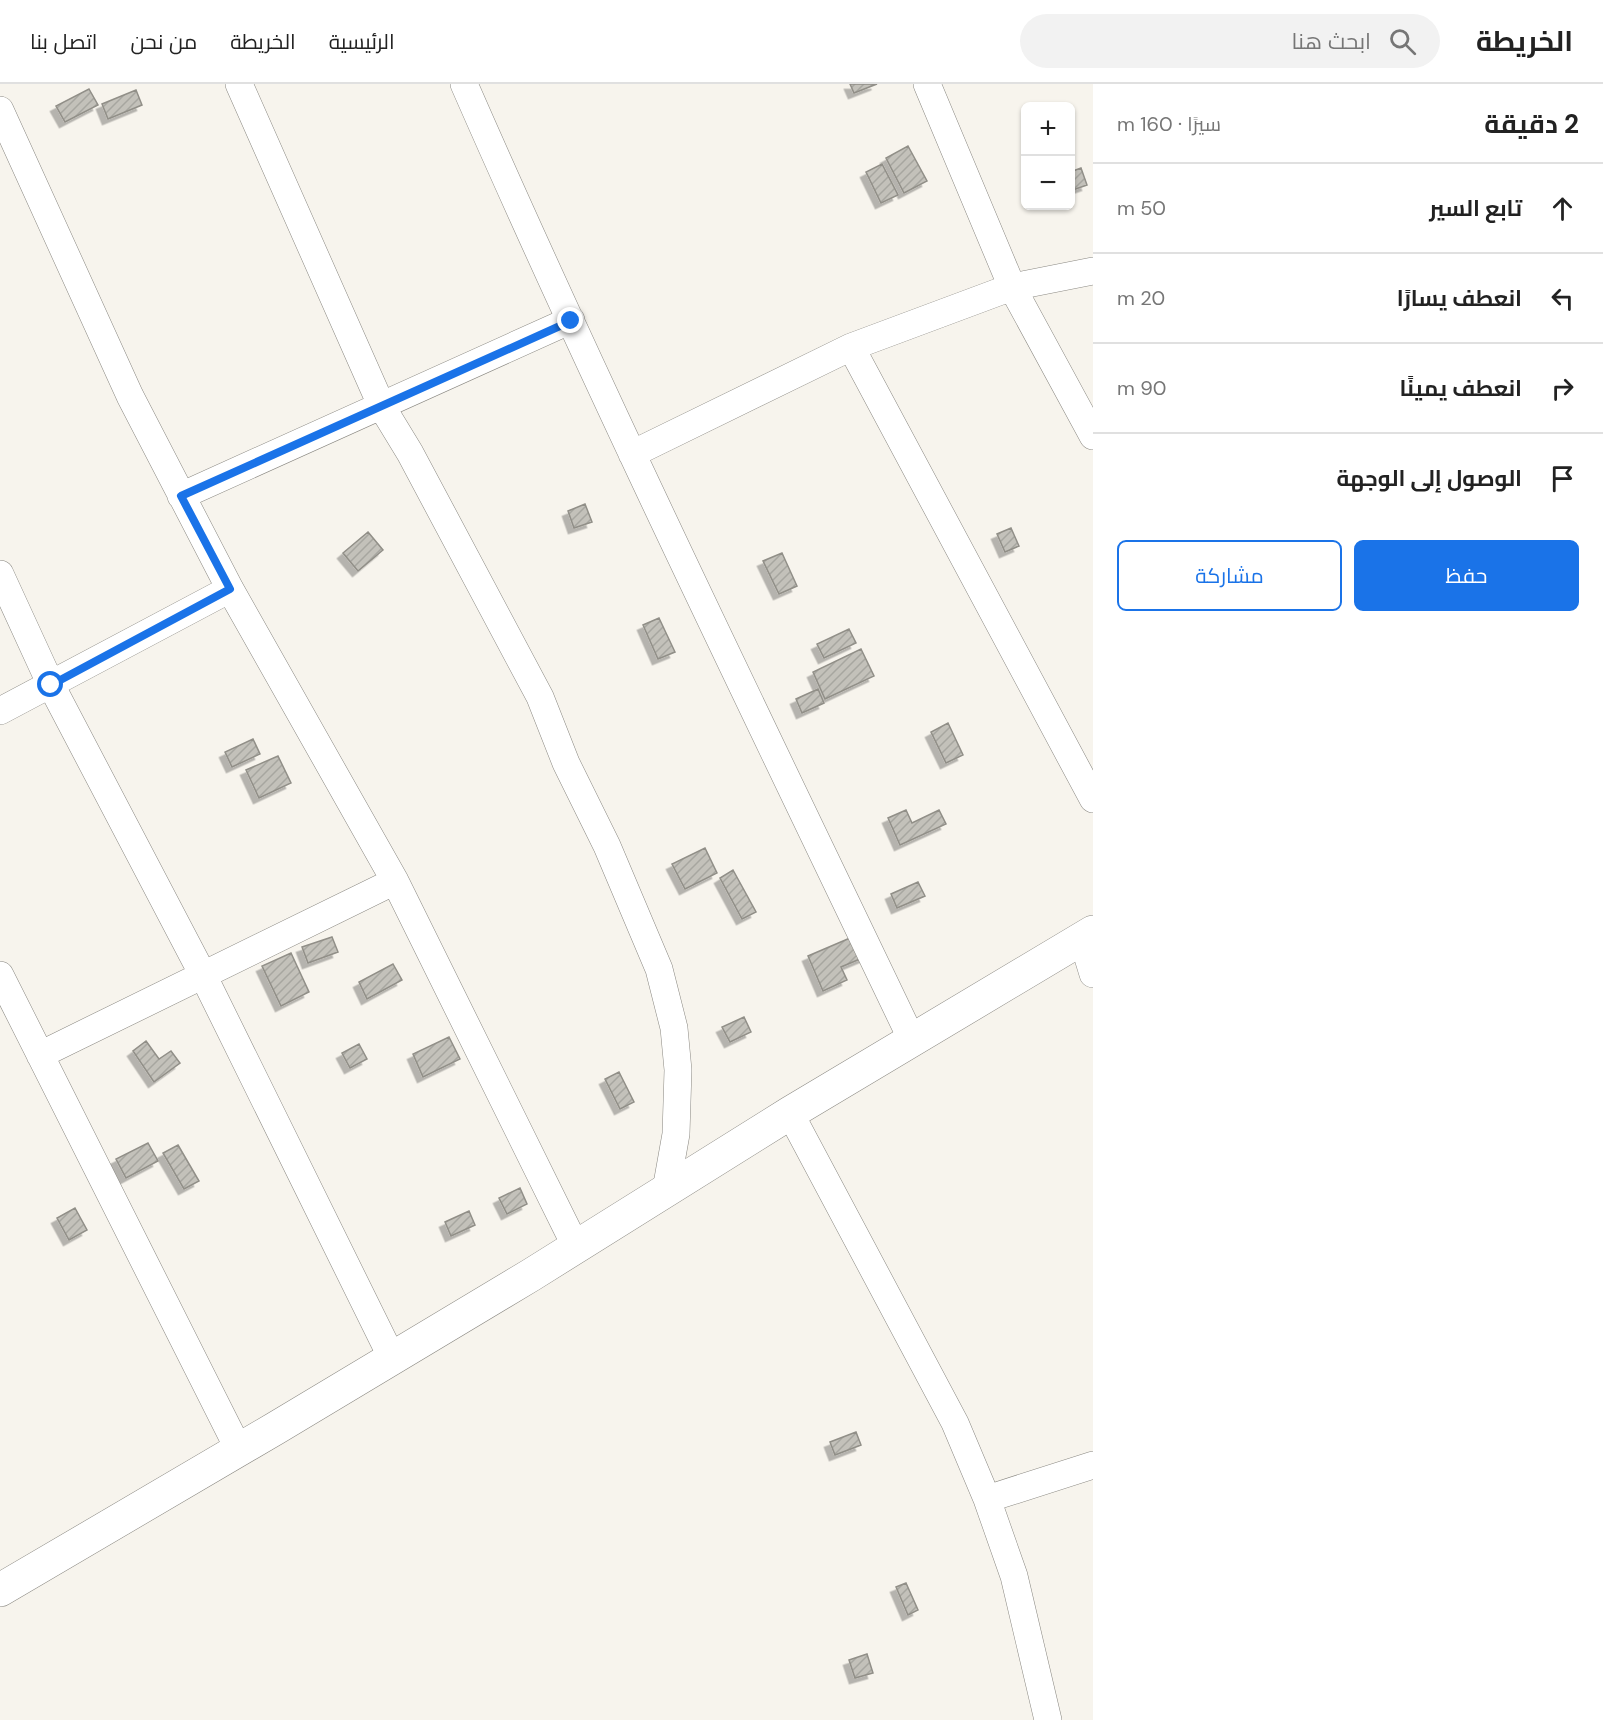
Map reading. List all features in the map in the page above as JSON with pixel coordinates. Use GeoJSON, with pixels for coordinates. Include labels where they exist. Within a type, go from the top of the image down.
{"type":"FeatureCollection","features":[{"type":"Feature","properties":{"kind":"main road"},"geometry":{"type":"LineString","coordinates":[[0,1590],[392,1358],[576,1247],[790,1113],[1088,935]]}},
{"type":"Feature","properties":{"kind":"street"},"geometry":{"type":"LineString","coordinates":[[239,84],[382,407],[410,453],[540,697],[566,763],[607,846],[659,969],[674,1028],[678,1070],[676,1134],[666,1190]]}},
{"type":"Feature","properties":{"kind":"street"},"geometry":{"type":"LineString","coordinates":[[464,84],[536,249],[632,454],[912,1040]]}},
{"type":"Feature","properties":{"kind":"street"},"geometry":{"type":"LineString","coordinates":[[927,84],[1012,287],[1093,436]]}},
{"type":"Feature","properties":{"kind":"street"},"geometry":{"type":"LineString","coordinates":[[0,110],[130,396],[230,589],[395,881],[576,1247]]}},
{"type":"Feature","properties":{"kind":"street"},"geometry":{"type":"LineString","coordinates":[[632,454],[851,347],[1012,287],[1093,271]]}},
{"type":"Feature","properties":{"kind":"street"},"geometry":{"type":"LineString","coordinates":[[181,496],[571,321]]}},
{"type":"Feature","properties":{"kind":"street"},"geometry":{"type":"LineString","coordinates":[[851,347],[1093,799]]}},
{"type":"Feature","properties":{"kind":"street"},"geometry":{"type":"LineString","coordinates":[[0,574],[51,685],[203,975],[392,1358]]}},
{"type":"Feature","properties":{"kind":"street"},"geometry":{"type":"LineString","coordinates":[[0,711],[230,589]]}},
{"type":"Feature","properties":{"kind":"street"},"geometry":{"type":"LineString","coordinates":[[40,1055],[395,881]]}},
{"type":"Feature","properties":{"kind":"street"},"geometry":{"type":"LineString","coordinates":[[1088,935],[1093,974]]}},
{"type":"Feature","properties":{"kind":"street"},"geometry":{"type":"LineString","coordinates":[[0,975],[239,1450]]}},
{"type":"Feature","properties":{"kind":"street"},"geometry":{"type":"LineString","coordinates":[[790,1113],[955,1423],[987,1499],[1014,1576],[1047,1720]]}},
{"type":"Feature","properties":{"kind":"street"},"geometry":{"type":"LineString","coordinates":[[987,1499],[1093,1465]]}},
{"type":"Feature","properties":{"kind":"building"},"geometry":{"type":"Polygon","coordinates":[[[850,84],[877,84],[854,93],[850,84]]]}},
{"type":"Feature","properties":{"kind":"building"},"geometry":{"type":"Polygon","coordinates":[[[89,89],[98,105],[65,122],[56,106],[89,89]]]}},
{"type":"Feature","properties":{"kind":"building"},"geometry":{"type":"Polygon","coordinates":[[[136,90],[142,105],[108,119],[102,104],[136,90]]]}},
{"type":"Feature","properties":{"kind":"building"},"geometry":{"type":"Polygon","coordinates":[[[908,146],[927,181],[904,193],[886,158],[908,146]]]}},
{"type":"Feature","properties":{"kind":"building"},"geometry":{"type":"Polygon","coordinates":[[[882,164],[898,195],[881,203],[866,172],[882,164]]]}},
{"type":"Feature","properties":{"kind":"building"},"geometry":{"type":"Polygon","coordinates":[[[1081,168],[1087,185],[1075,189],[1075,170],[1081,168]]]}},
{"type":"Feature","properties":{"kind":"building"},"geometry":{"type":"Polygon","coordinates":[[[585,504],[592,522],[574,528],[568,511],[585,504]]]}},
{"type":"Feature","properties":{"kind":"building"},"geometry":{"type":"Polygon","coordinates":[[[1011,528],[1019,546],[1005,552],[997,534],[1011,528]]]}},
{"type":"Feature","properties":{"kind":"building"},"geometry":{"type":"Polygon","coordinates":[[[368,532],[383,550],[358,571],[343,553],[368,532]]]}},
{"type":"Feature","properties":{"kind":"building"},"geometry":{"type":"Polygon","coordinates":[[[782,553],[797,586],[779,594],[763,561],[782,553]]]}},
{"type":"Feature","properties":{"kind":"building"},"geometry":{"type":"Polygon","coordinates":[[[659,618],[675,652],[658,659],[643,625],[659,618]]]}},
{"type":"Feature","properties":{"kind":"building"},"geometry":{"type":"Polygon","coordinates":[[[849,629],[856,643],[824,658],[817,644],[849,629]]]}},
{"type":"Feature","properties":{"kind":"building"},"geometry":{"type":"Polygon","coordinates":[[[861,649],[874,676],[825,699],[813,672],[861,649]]]}},
{"type":"Feature","properties":{"kind":"building"},"geometry":{"type":"Polygon","coordinates":[[[818,689],[824,703],[802,713],[796,699],[818,689]]]}},
{"type":"Feature","properties":{"kind":"building"},"geometry":{"type":"Polygon","coordinates":[[[948,723],[963,755],[946,763],[931,732],[948,723]]]}},
{"type":"Feature","properties":{"kind":"building"},"geometry":{"type":"Polygon","coordinates":[[[253,739],[260,754],[232,767],[225,752],[253,739]]]}},
{"type":"Feature","properties":{"kind":"building"},"geometry":{"type":"Polygon","coordinates":[[[278,756],[291,783],[259,798],[246,770],[278,756]]]}},
{"type":"Feature","properties":{"kind":"building"},"geometry":{"type":"Polygon","coordinates":[[[906,810],[912,823],[939,810],[946,824],[900,845],[888,818],[906,810]]]}},
{"type":"Feature","properties":{"kind":"building"},"geometry":{"type":"Polygon","coordinates":[[[705,848],[717,873],[685,889],[672,864],[705,848]]]}},
{"type":"Feature","properties":{"kind":"building"},"geometry":{"type":"Polygon","coordinates":[[[733,870],[756,912],[742,919],[720,878],[733,870]]]}},
{"type":"Feature","properties":{"kind":"building"},"geometry":{"type":"Polygon","coordinates":[[[918,882],[925,896],[897,908],[891,894],[918,882]]]}},
{"type":"Feature","properties":{"kind":"building"},"geometry":{"type":"Polygon","coordinates":[[[857,935],[867,956],[841,967],[847,980],[823,991],[808,956],[857,935]]]}},
{"type":"Feature","properties":{"kind":"building"},"geometry":{"type":"Polygon","coordinates":[[[332,937],[338,952],[308,963],[302,947],[332,937]]]}},
{"type":"Feature","properties":{"kind":"building"},"geometry":{"type":"Polygon","coordinates":[[[291,953],[309,992],[281,1006],[262,966],[291,953]]]}},
{"type":"Feature","properties":{"kind":"building"},"geometry":{"type":"Polygon","coordinates":[[[393,964],[402,980],[367,999],[359,982],[393,964]]]}},
{"type":"Feature","properties":{"kind":"building"},"geometry":{"type":"Polygon","coordinates":[[[744,1017],[751,1032],[730,1042],[722,1027],[744,1017]]]}},
{"type":"Feature","properties":{"kind":"building"},"geometry":{"type":"Polygon","coordinates":[[[449,1037],[460,1059],[423,1077],[413,1054],[449,1037]]]}},
{"type":"Feature","properties":{"kind":"building"},"geometry":{"type":"Polygon","coordinates":[[[146,1041],[159,1059],[171,1051],[180,1063],[154,1082],[133,1051],[146,1041]]]}},
{"type":"Feature","properties":{"kind":"building"},"geometry":{"type":"Polygon","coordinates":[[[359,1044],[367,1059],[350,1068],[342,1053],[359,1044]]]}},
{"type":"Feature","properties":{"kind":"building"},"geometry":{"type":"Polygon","coordinates":[[[619,1072],[634,1102],[620,1109],[605,1079],[619,1072]]]}},
{"type":"Feature","properties":{"kind":"building"},"geometry":{"type":"Polygon","coordinates":[[[148,1143],[158,1161],[126,1178],[116,1159],[148,1143]]]}},
{"type":"Feature","properties":{"kind":"building"},"geometry":{"type":"Polygon","coordinates":[[[178,1145],[199,1181],[184,1189],[163,1153],[178,1145]]]}},
{"type":"Feature","properties":{"kind":"building"},"geometry":{"type":"Polygon","coordinates":[[[520,1188],[527,1204],[507,1214],[499,1198],[520,1188]]]}},
{"type":"Feature","properties":{"kind":"building"},"geometry":{"type":"Polygon","coordinates":[[[75,1208],[87,1230],[69,1240],[57,1218],[75,1208]]]}},
{"type":"Feature","properties":{"kind":"building"},"geometry":{"type":"Polygon","coordinates":[[[469,1211],[475,1225],[451,1236],[445,1222],[469,1211]]]}},
{"type":"Feature","properties":{"kind":"building"},"geometry":{"type":"Polygon","coordinates":[[[856,1432],[861,1445],[835,1455],[830,1442],[856,1432]]]}},
{"type":"Feature","properties":{"kind":"building"},"geometry":{"type":"Polygon","coordinates":[[[906,1583],[918,1610],[908,1615],[896,1587],[906,1583]]]}},
{"type":"Feature","properties":{"kind":"building"},"geometry":{"type":"Polygon","coordinates":[[[867,1654],[873,1673],[855,1678],[849,1660],[867,1654]]]}},
{"type":"Feature","properties":{"kind":"route"},"geometry":{"type":"LineString","coordinates":[[51,685],[230,589],[181,496],[571,321]]}}]}
